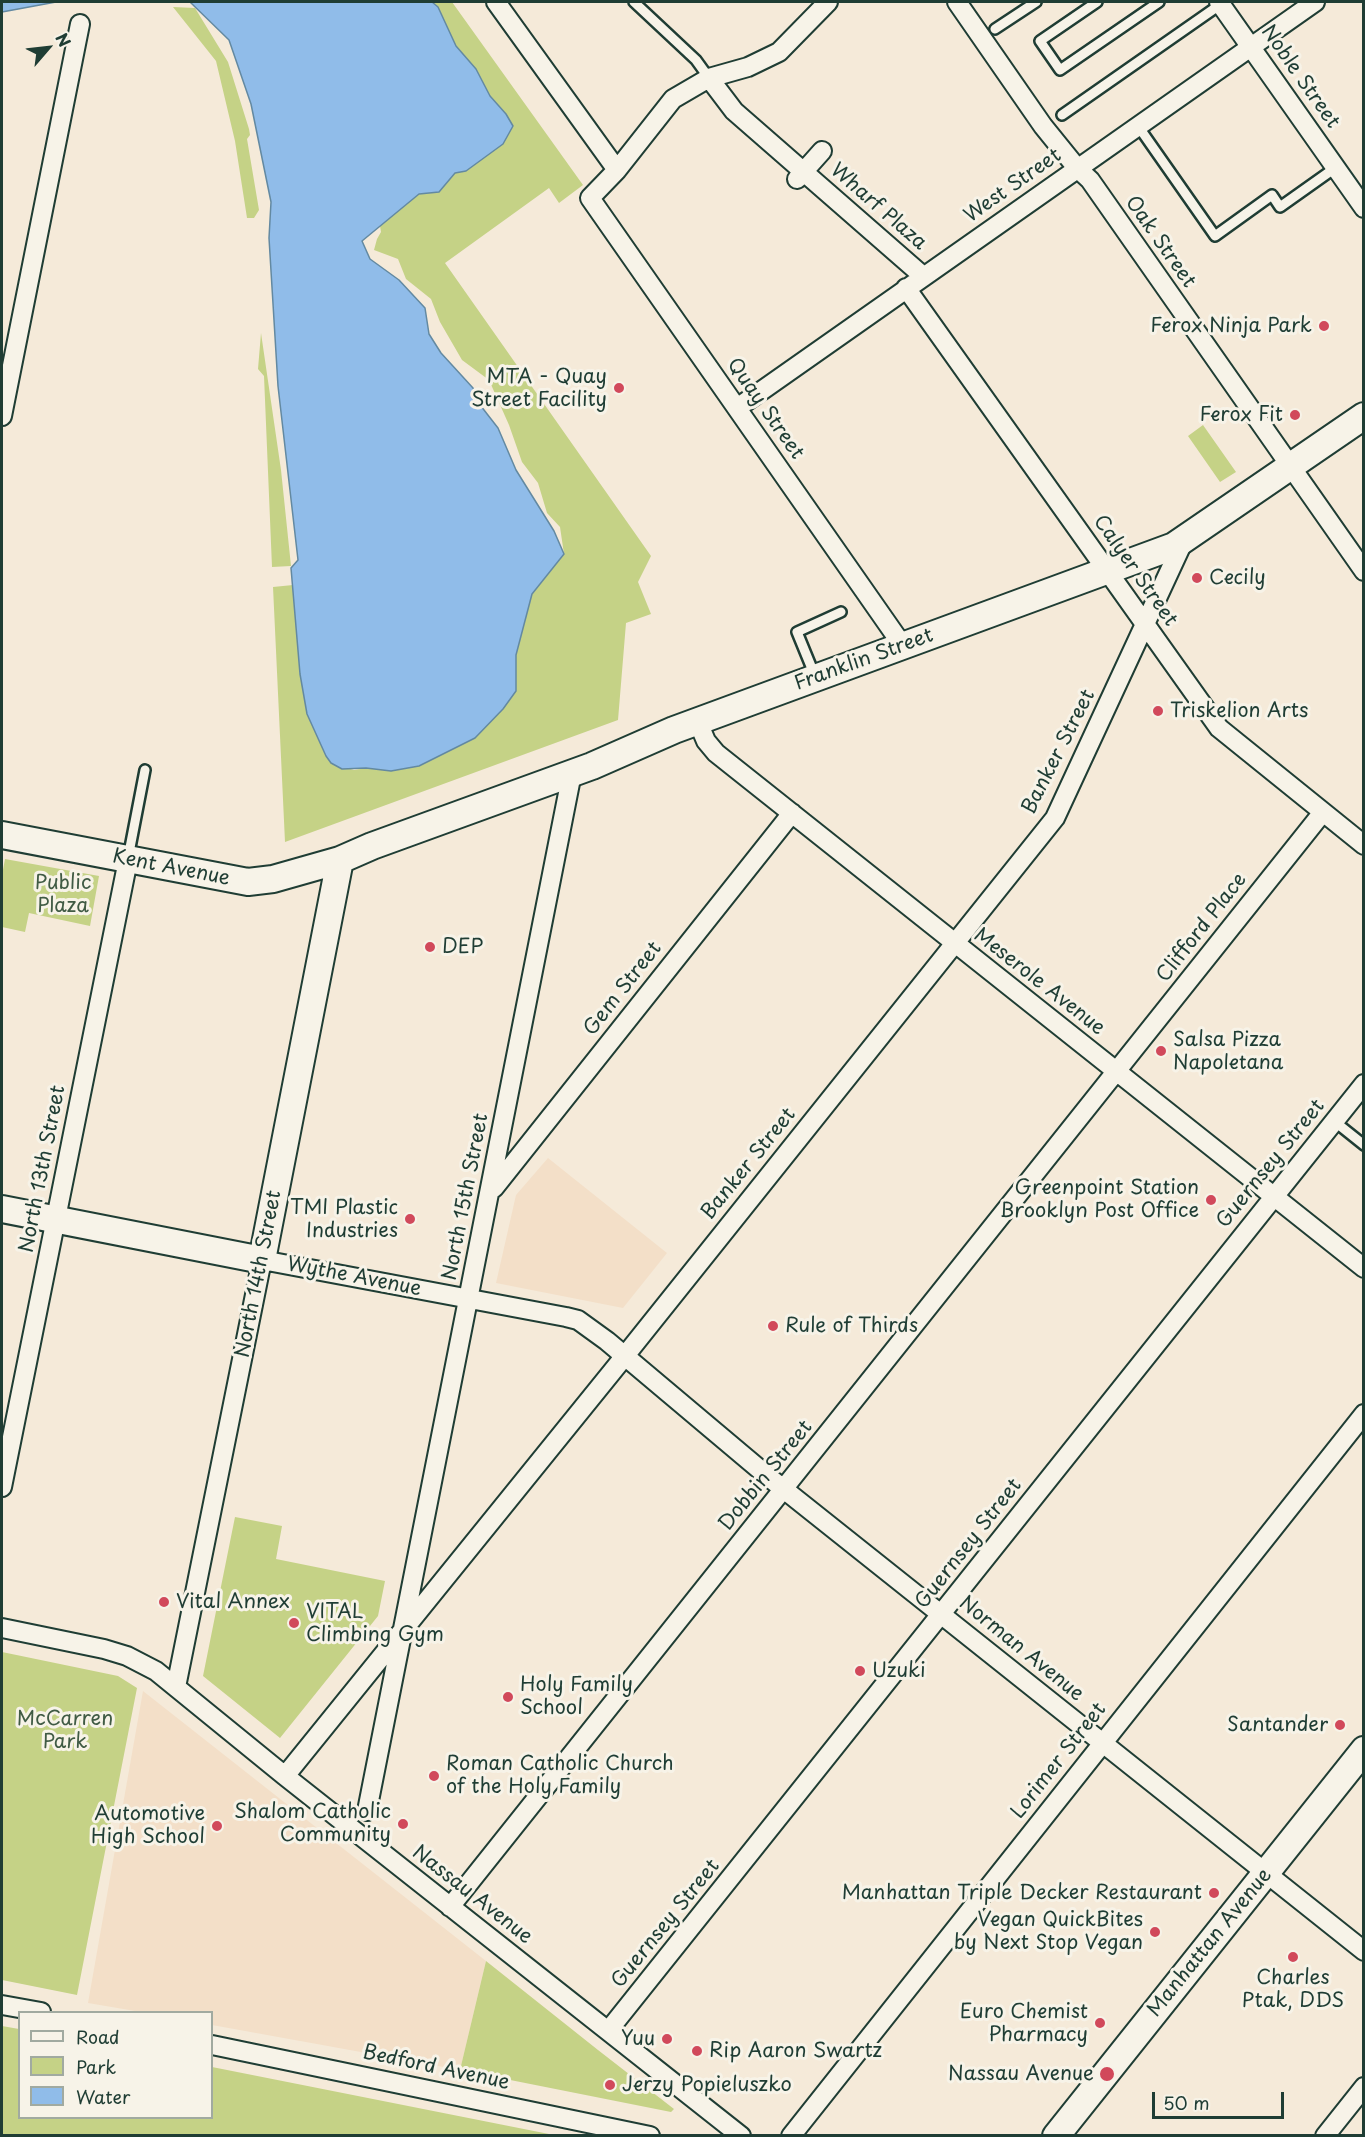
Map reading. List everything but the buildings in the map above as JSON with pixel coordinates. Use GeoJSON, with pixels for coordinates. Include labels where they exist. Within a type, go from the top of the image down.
{"type":"FeatureCollection","features":[{"type":"Feature","properties":{"kind":"main road","name":"Franklin Street"},"geometry":{"type":"LineString","coordinates":[[340,860],[815,678],[1166,550],[1184,540],[1364,416]]}},
{"type":"Feature","properties":{"kind":"main road","name":"Kent Avenue"},"geometry":{"type":"LineString","coordinates":[[2,835],[254,882],[273,879],[340,860]]}},
{"type":"Feature","properties":{"kind":"main road","name":"North 14th Street"},"geometry":{"type":"LineString","coordinates":[[262,1260],[340,860]]}},
{"type":"Feature","properties":{"kind":"main road","name":"Wythe Avenue"},"geometry":{"type":"LineString","coordinates":[[2,1209],[262,1260]]}},
{"type":"Feature","properties":{"kind":"main road","name":"Manhattan Avenue"},"geometry":{"type":"LineString","coordinates":[[1056,2136],[1364,1750]]}},
{"type":"Feature","properties":{"kind":"street"},"geometry":{"type":"LineString","coordinates":[[496,2],[617,170],[673,99],[709,78],[748,67],[779,52],[828,2]]}},
{"type":"Feature","properties":{"kind":"street","name":"Oak Street"},"geometry":{"type":"LineString","coordinates":[[957,2],[1043,126],[1077,168],[1090,180],[1364,571]]}},
{"type":"Feature","properties":{"kind":"street","name":"West Street"},"geometry":{"type":"LineString","coordinates":[[737,408],[1315,2]]}},
{"type":"Feature","properties":{"kind":"street","name":"Noble Street"},"geometry":{"type":"LineString","coordinates":[[1220,3],[1364,208]]}},
{"type":"Feature","properties":{"kind":"street"},"geometry":{"type":"LineString","coordinates":[[2,416],[80,24]]}},
{"type":"Feature","properties":{"kind":"street","name":"Wharf Plaza"},"geometry":{"type":"LineString","coordinates":[[709,78],[734,111],[800,175],[923,276]]}},
{"type":"Feature","properties":{"kind":"street","name":"Wharf Plaza"},"geometry":{"type":"LineString","coordinates":[[800,175],[822,150]]}},
{"type":"Feature","properties":{"kind":"street","name":"Quay Street"},"geometry":{"type":"LineString","coordinates":[[617,170],[590,198],[903,646]]}},
{"type":"Feature","properties":{"kind":"street","name":"Calyer Street"},"geometry":{"type":"LineString","coordinates":[[906,288],[1224,734],[1364,845]]}},
{"type":"Feature","properties":{"kind":"street","name":"Banker Street"},"geometry":{"type":"LineString","coordinates":[[285,1776],[624,1357],[1059,812],[1184,540]]}},
{"type":"Feature","properties":{"kind":"street","name":"Meserole Avenue"},"geometry":{"type":"LineString","coordinates":[[698,722],[706,741],[716,753],[1364,1268]]}},
{"type":"Feature","properties":{"kind":"street","name":"North 15th Street"},"geometry":{"type":"LineString","coordinates":[[368,1811],[572,773]]}},
{"type":"Feature","properties":{"kind":"street","name":"Clifford Place"},"geometry":{"type":"LineString","coordinates":[[1116,1072],[1323,812]]}},
{"type":"Feature","properties":{"kind":"street","name":"Gem Street"},"geometry":{"type":"LineString","coordinates":[[491,1192],[792,813]]}},
{"type":"Feature","properties":{"kind":"street","name":"North 13th Street"},"geometry":{"type":"LineString","coordinates":[[2,1487],[128,860]]}},
{"type":"Feature","properties":{"kind":"street","name":"Dobbin Street"},"geometry":{"type":"LineString","coordinates":[[450,1907],[1116,1072]]}},
{"type":"Feature","properties":{"kind":"street","name":"Guernsey Street"},"geometry":{"type":"LineString","coordinates":[[609,2031],[1364,1084]]}},
{"type":"Feature","properties":{"kind":"street","name":"Wythe Avenue"},"geometry":{"type":"LineString","coordinates":[[262,1260],[578,1320],[607,1341],[624,1357]]}},
{"type":"Feature","properties":{"kind":"street","name":"North 14th Street"},"geometry":{"type":"LineString","coordinates":[[176,1687],[262,1260]]}},
{"type":"Feature","properties":{"kind":"street","name":"Norman Avenue"},"geometry":{"type":"LineString","coordinates":[[624,1357],[784,1489],[1364,1950]]}},
{"type":"Feature","properties":{"kind":"street","name":"Lorimer Street"},"geometry":{"type":"LineString","coordinates":[[791,2136],[1364,1414]]}},
{"type":"Feature","properties":{"kind":"street","name":"Nassau Avenue"},"geometry":{"type":"LineString","coordinates":[[2,1628],[104,1649],[127,1656],[156,1671],[285,1776],[741,2136]]}},
{"type":"Feature","properties":{"kind":"street"},"geometry":{"type":"LineString","coordinates":[[2,2005],[31,2011]]}},
{"type":"Feature","properties":{"kind":"street","name":"Bedford Avenue"},"geometry":{"type":"LineString","coordinates":[[213,2045],[651,2136]]}},
{"type":"Feature","properties":{"kind":"street"},"geometry":{"type":"LineString","coordinates":[[1325,2136],[1362,2092]]}},
{"type":"Feature","properties":{"kind":"lane"},"geometry":{"type":"LineString","coordinates":[[634,2],[696,60],[709,78]]}},
{"type":"Feature","properties":{"kind":"lane"},"geometry":{"type":"LineString","coordinates":[[644,11],[651,2]]}},
{"type":"Feature","properties":{"kind":"lane"},"geometry":{"type":"LineString","coordinates":[[995,29],[1036,2]]}},
{"type":"Feature","properties":{"kind":"lane"},"geometry":{"type":"LineString","coordinates":[[1097,2],[1040,41],[1060,70],[1159,2]]}},
{"type":"Feature","properties":{"kind":"lane"},"geometry":{"type":"LineString","coordinates":[[1062,115],[1220,3]]}},
{"type":"Feature","properties":{"kind":"lane"},"geometry":{"type":"LineString","coordinates":[[1138,126],[1215,236],[1272,195],[1280,207],[1335,168]]}},
{"type":"Feature","properties":{"kind":"lane"},"geometry":{"type":"LineString","coordinates":[[815,678],[797,632],[841,612]]}},
{"type":"Feature","properties":{"kind":"lane"},"geometry":{"type":"LineString","coordinates":[[128,860],[145,770]]}},
{"type":"Feature","properties":{"kind":"lane"},"geometry":{"type":"LineString","coordinates":[[1334,1121],[1364,1145]]}},
{"type":"Feature","properties":{"kind":"shaded area"},"geometry":{"type":"Polygon","coordinates":[[[548,1158],[667,1253],[623,1308],[496,1283],[516,1195],[548,1158]]]}},
{"type":"Feature","properties":{"kind":"shaded area","name":"Automotive High School"},"geometry":{"type":"Polygon","coordinates":[[[143,1691],[486,1961],[460,2070],[213,2025],[213,2011],[135,2011],[88,2003],[143,1691]]]}},
{"type":"Feature","properties":{"kind":"green space"},"geometry":{"type":"Polygon","coordinates":[[[432,2],[452,2],[583,185],[559,203],[549,188],[445,263],[651,556],[638,582],[651,614],[626,623],[618,720],[285,842],[273,587],[293,585],[300,674],[307,714],[326,756],[331,763],[354,770],[366,768],[392,771],[516,691],[516,655],[532,594],[564,554],[560,527],[547,513],[538,483],[522,462],[489,380],[462,360],[440,322],[431,299],[406,279],[398,259],[374,250],[381,232],[380,226],[419,194],[439,192],[455,173],[466,171],[506,114],[490,96],[476,69],[456,46],[438,7],[432,2]]]}},
{"type":"Feature","properties":{"kind":"green space"},"geometry":{"type":"Polygon","coordinates":[[[173,7],[195,8],[228,62],[250,135],[247,139],[259,210],[254,218],[247,218],[235,141],[216,61],[173,7]]]}},
{"type":"Feature","properties":{"kind":"green space"},"geometry":{"type":"Polygon","coordinates":[[[261,333],[281,470],[291,566],[272,567],[264,376],[258,369],[261,333]]]}},
{"type":"Feature","properties":{"kind":"green space"},"geometry":{"type":"Polygon","coordinates":[[[1203,425],[1236,472],[1220,482],[1188,436],[1203,425]]]}},
{"type":"Feature","properties":{"kind":"green space","name":"Public Plaza"},"geometry":{"type":"Polygon","coordinates":[[[5,859],[99,876],[90,926],[29,913],[25,932],[2,927],[2,875],[5,859]]]}},
{"type":"Feature","properties":{"kind":"green space","name":"VITAL Climbing Gym"},"geometry":{"type":"Polygon","coordinates":[[[235,1517],[282,1526],[276,1559],[385,1581],[378,1616],[280,1738],[203,1676],[235,1517]]]}},
{"type":"Feature","properties":{"kind":"green space","name":"McCarren Park"},"geometry":{"type":"Polygon","coordinates":[[[2,1652],[118,1676],[137,1688],[77,1995],[2,1980],[2,1652]]]}},
{"type":"Feature","properties":{"kind":"green space"},"geometry":{"type":"Polygon","coordinates":[[[486,1961],[674,2109],[671,2112],[460,2070],[486,1961]]]}},
{"type":"Feature","properties":{"kind":"green space"},"geometry":{"type":"Polygon","coordinates":[[[2,2026],[18,2029],[18,2119],[213,2119],[213,2067],[554,2135],[2,2135],[2,2026]]]}},
{"type":"Feature","properties":{"kind":"water"},"geometry":{"type":"Polygon","coordinates":[[[2,2],[56,2],[2,12],[2,2]]]}},
{"type":"Feature","properties":{"kind":"water"},"geometry":{"type":"Polygon","coordinates":[[[190,2],[432,2],[438,7],[456,46],[476,69],[490,96],[513,126],[503,144],[466,171],[455,173],[439,192],[419,194],[362,241],[370,259],[399,280],[425,308],[429,334],[441,353],[473,388],[477,401],[498,428],[516,470],[554,531],[564,554],[532,594],[516,655],[516,691],[503,709],[475,738],[419,766],[391,771],[366,768],[342,769],[331,763],[326,756],[307,714],[300,674],[291,568],[298,560],[278,386],[269,238],[271,202],[251,104],[229,40],[190,2]]]}},
{"type":"Feature","properties":{"kind":"place","name":"Ferox Ninja Park"},"geometry":{"type":"Point","coordinates":[1324,326]}},
{"type":"Feature","properties":{"kind":"place","name":"MTA - Quay Street Facility"},"geometry":{"type":"Point","coordinates":[619,388]}},
{"type":"Feature","properties":{"kind":"place","name":"Ferox Fit"},"geometry":{"type":"Point","coordinates":[1295,415]}},
{"type":"Feature","properties":{"kind":"place","name":"Cecily"},"geometry":{"type":"Point","coordinates":[1197,578]}},
{"type":"Feature","properties":{"kind":"place","name":"Triskelion Arts"},"geometry":{"type":"Point","coordinates":[1158,711]}},
{"type":"Feature","properties":{"kind":"place","name":"DEP"},"geometry":{"type":"Point","coordinates":[430,947]}},
{"type":"Feature","properties":{"kind":"place","name":"Salsa Pizza Napoletana"},"geometry":{"type":"Point","coordinates":[1161,1051]}},
{"type":"Feature","properties":{"kind":"place","name":"Greenpoint Station Brooklyn Post Office"},"geometry":{"type":"Point","coordinates":[1211,1200]}},
{"type":"Feature","properties":{"kind":"place","name":"TMI Plastic Industries"},"geometry":{"type":"Point","coordinates":[410,1219]}},
{"type":"Feature","properties":{"kind":"place","name":"Rule of Thirds"},"geometry":{"type":"Point","coordinates":[773,1326]}},
{"type":"Feature","properties":{"kind":"place","name":"Vital Annex"},"geometry":{"type":"Point","coordinates":[164,1602]}},
{"type":"Feature","properties":{"kind":"place","name":"VITAL Climbing Gym"},"geometry":{"type":"Point","coordinates":[294,1623]}},
{"type":"Feature","properties":{"kind":"place","name":"Uzuki"},"geometry":{"type":"Point","coordinates":[860,1671]}},
{"type":"Feature","properties":{"kind":"place","name":"Holy Family School"},"geometry":{"type":"Point","coordinates":[508,1697]}},
{"type":"Feature","properties":{"kind":"place","name":"Santander"},"geometry":{"type":"Point","coordinates":[1340,1725]}},
{"type":"Feature","properties":{"kind":"place","name":"Roman Catholic Church of the Holy Family"},"geometry":{"type":"Point","coordinates":[434,1776]}},
{"type":"Feature","properties":{"kind":"place","name":"Shalom Catholic Community"},"geometry":{"type":"Point","coordinates":[403,1824]}},
{"type":"Feature","properties":{"kind":"place","name":"Automotive High School"},"geometry":{"type":"Point","coordinates":[217,1826]}},
{"type":"Feature","properties":{"kind":"place","name":"Manhattan Triple Decker Restaurant"},"geometry":{"type":"Point","coordinates":[1214,1893]}},
{"type":"Feature","properties":{"kind":"place","name":"Vegan QuickBites by Next Stop Vegan"},"geometry":{"type":"Point","coordinates":[1155,1932]}},
{"type":"Feature","properties":{"kind":"place","name":"Charles Ptak, DDS"},"geometry":{"type":"Point","coordinates":[1293,1957]}},
{"type":"Feature","properties":{"kind":"place","name":"Euro Chemist Pharmacy"},"geometry":{"type":"Point","coordinates":[1100,2023]}},
{"type":"Feature","properties":{"kind":"place","name":"Yuu"},"geometry":{"type":"Point","coordinates":[667,2039]}},
{"type":"Feature","properties":{"kind":"place","name":"Rip Aaron Swartz"},"geometry":{"type":"Point","coordinates":[697,2051]}},
{"type":"Feature","properties":{"kind":"place","name":"Nassau Avenue"},"geometry":{"type":"Point","coordinates":[1107,2074]}},
{"type":"Feature","properties":{"kind":"place","name":"Jerzy Popieluszko"},"geometry":{"type":"Point","coordinates":[610,2085]}}]}
